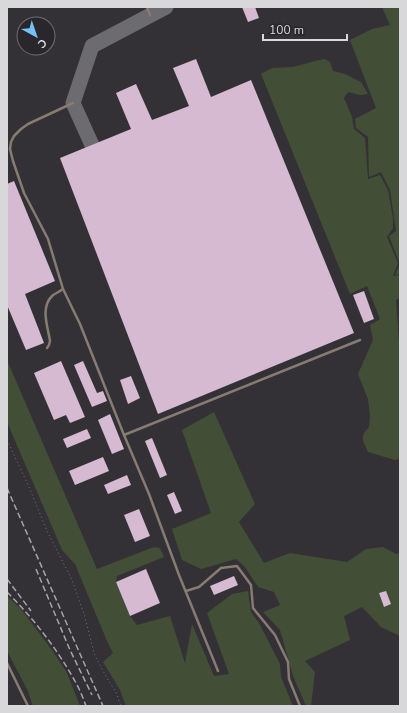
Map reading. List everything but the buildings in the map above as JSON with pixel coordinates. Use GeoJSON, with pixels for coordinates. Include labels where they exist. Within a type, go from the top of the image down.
{"type":"FeatureCollection","features":[{"type":"Feature","properties":{"kind":"lane"},"geometry":{"type":"LineString","coordinates":[[146,7],[150,16]]}},
{"type":"Feature","properties":{"kind":"lane"},"geometry":{"type":"LineString","coordinates":[[73,103],[28,124],[21,129],[14,136],[11,142],[10,149],[13,161],[24,193],[48,239],[63,290],[80,324],[149,494],[218,671]]}},
{"type":"Feature","properties":{"kind":"lane"},"geometry":{"type":"LineString","coordinates":[[47,348],[50,341],[45,315],[46,310],[52,296],[63,290]]}},
{"type":"Feature","properties":{"kind":"lane"},"geometry":{"type":"LineString","coordinates":[[124,435],[360,340]]}},
{"type":"Feature","properties":{"kind":"lane"},"geometry":{"type":"LineString","coordinates":[[186,591],[199,588],[221,568],[237,566],[251,585],[253,608],[275,635],[288,662],[289,679],[300,706]]}},
{"type":"Feature","properties":{"kind":"lane"},"geometry":{"type":"LineString","coordinates":[[7,663],[28,706]]}},
{"type":"Feature","properties":{"kind":"path"},"geometry":{"type":"LineString","coordinates":[[7,440],[29,487],[47,531],[72,580],[84,614],[95,656],[116,692],[121,706]]}},
{"type":"Feature","properties":{"kind":"green space"},"geometry":{"type":"Polygon","coordinates":[[[382,7],[400,7],[400,264],[389,236],[396,231],[390,190],[381,172],[369,177],[368,137],[356,128],[355,119],[376,108],[350,40],[372,29],[390,25],[382,7]]]}},
{"type":"Feature","properties":{"kind":"green space"},"geometry":{"type":"Polygon","coordinates":[[[325,59],[330,62],[333,71],[345,74],[361,82],[368,94],[360,95],[348,92],[344,98],[352,117],[354,129],[365,138],[368,179],[380,175],[388,190],[393,218],[393,228],[387,237],[398,263],[393,276],[400,275],[400,298],[396,300],[400,355],[400,459],[395,460],[368,452],[363,441],[364,433],[369,427],[370,416],[368,399],[358,374],[373,340],[370,325],[380,319],[367,286],[350,294],[261,74],[272,68],[293,67],[325,59]]]}},
{"type":"Feature","properties":{"kind":"green space"},"geometry":{"type":"Polygon","coordinates":[[[400,264],[400,274],[395,275],[400,264]]]}},
{"type":"Feature","properties":{"kind":"green space"},"geometry":{"type":"Polygon","coordinates":[[[7,360],[97,569],[154,547],[160,548],[164,557],[117,576],[116,582],[130,616],[137,625],[170,616],[185,663],[192,624],[214,676],[229,674],[207,613],[232,594],[248,591],[251,612],[259,623],[280,664],[281,677],[293,706],[126,706],[120,690],[103,662],[113,653],[75,564],[62,550],[7,422],[7,360]]]}},
{"type":"Feature","properties":{"kind":"green space"},"geometry":{"type":"Polygon","coordinates":[[[214,412],[255,504],[239,522],[264,563],[290,553],[347,562],[366,549],[383,547],[396,554],[400,553],[400,636],[381,627],[362,607],[344,616],[350,640],[305,661],[315,672],[311,706],[306,706],[293,676],[280,630],[263,612],[280,605],[274,592],[258,587],[245,567],[236,559],[201,569],[182,560],[172,529],[211,513],[182,430],[214,412]]]}},
{"type":"Feature","properties":{"kind":"green space"},"geometry":{"type":"Polygon","coordinates":[[[7,596],[21,609],[52,650],[67,673],[80,706],[33,706],[27,689],[7,651],[7,596]]]}},
{"type":"Feature","properties":{"kind":"taxiway"},"geometry":{"type":"LineString","coordinates":[[92,145],[73,103],[92,46],[166,7]]}},
{"type":"Feature","properties":{"kind":"railway"},"geometry":{"type":"LineString","coordinates":[[7,488],[103,706]]}},
{"type":"Feature","properties":{"kind":"railway"},"geometry":{"type":"LineString","coordinates":[[36,569],[70,650],[92,695]]}},
{"type":"Feature","properties":{"kind":"railway"},"geometry":{"type":"LineString","coordinates":[[7,579],[31,611]]}},
{"type":"Feature","properties":{"kind":"railway"},"geometry":{"type":"LineString","coordinates":[[7,592],[27,613],[53,647],[76,683],[86,706]]}}]}
